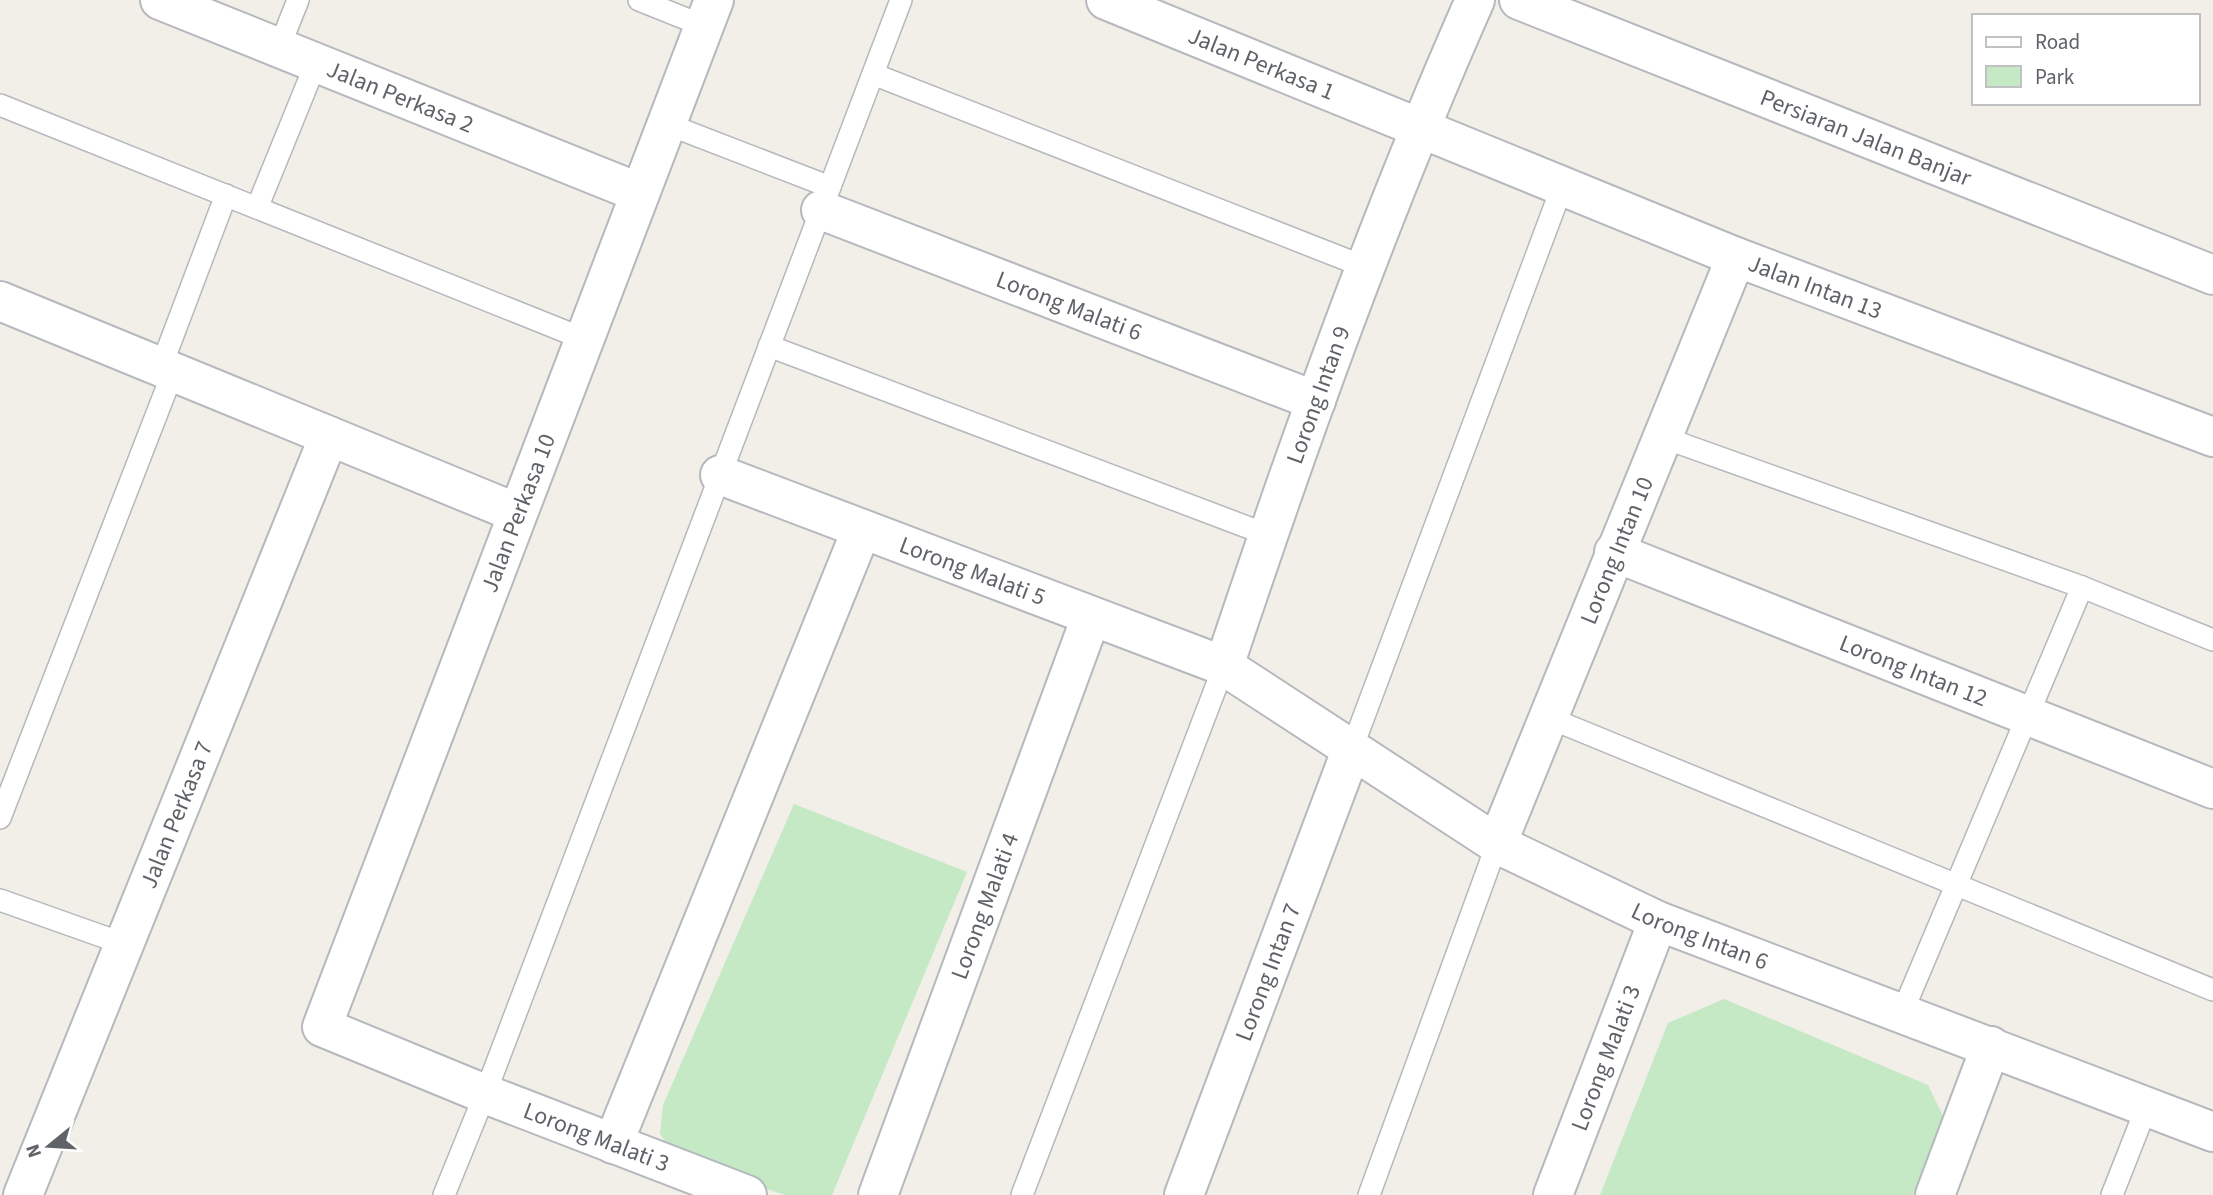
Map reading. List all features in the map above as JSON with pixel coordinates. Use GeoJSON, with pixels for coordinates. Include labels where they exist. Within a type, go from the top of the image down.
{"type":"FeatureCollection","features":[{"type":"Feature","properties":{"kind":"street","name":"Jalan Perkasa 2"},"geometry":{"type":"LineString","coordinates":[[160,0],[640,193]]}},
{"type":"Feature","properties":{"kind":"street","name":"Jalan Perkasa 1"},"geometry":{"type":"LineString","coordinates":[[1106,0],[1419,125]]}},
{"type":"Feature","properties":{"kind":"street","name":"Lorong Intan 9"},"geometry":{"type":"LineString","coordinates":[[1224,666],[1316,401],[1419,125],[1475,0]]}},
{"type":"Feature","properties":{"kind":"street","name":"Persiaran Jalan Banjar"},"geometry":{"type":"LineString","coordinates":[[1519,0],[2213,275]]}},
{"type":"Feature","properties":{"kind":"street","name":"Jalan Perkasa 10"},"geometry":{"type":"LineString","coordinates":[[323,1027],[709,13]]}},
{"type":"Feature","properties":{"kind":"street","name":"Jalan Intan 13"},"geometry":{"type":"LineString","coordinates":[[1419,125],[1562,187],[1736,257],[2213,437]]}},
{"type":"Feature","properties":{"kind":"street","name":"Lorong Malati 6"},"geometry":{"type":"LineString","coordinates":[[825,199],[1316,401]]}},
{"type":"Feature","properties":{"kind":"street","name":"Lorong Intan 10"},"geometry":{"type":"LineString","coordinates":[[1497,844],[1736,257]]}},
{"type":"Feature","properties":{"kind":"street"},"geometry":{"type":"LineString","coordinates":[[1,305],[167,369],[517,513]]}},
{"type":"Feature","properties":{"kind":"street","name":"Jalan Perkasa 7"},"geometry":{"type":"LineString","coordinates":[[23,1195],[329,436]]}},
{"type":"Feature","properties":{"kind":"street","name":"Lorong Malati 5"},"geometry":{"type":"LineString","coordinates":[[720,475],[861,531],[1224,666]]}},
{"type":"Feature","properties":{"kind":"street"},"geometry":{"type":"LineString","coordinates":[[613,1144],[861,531]]}},
{"type":"Feature","properties":{"kind":"street","name":"Lorong Intan 12"},"geometry":{"type":"LineString","coordinates":[[1614,552],[2213,789]]}},
{"type":"Feature","properties":{"kind":"street","name":"Lorong Malati 4"},"geometry":{"type":"LineString","coordinates":[[878,1195],[1091,617]]}},
{"type":"Feature","properties":{"kind":"street","name":"Lorong Intan 6"},"geometry":{"type":"LineString","coordinates":[[1224,666],[1497,844],[1658,921],[2213,1132]]}},
{"type":"Feature","properties":{"kind":"street","name":"Lorong Intan 7"},"geometry":{"type":"LineString","coordinates":[[1184,1195],[1351,751]]}},
{"type":"Feature","properties":{"kind":"street","name":"Lorong Malati 3"},"geometry":{"type":"LineString","coordinates":[[1553,1195],[1658,921]]}},
{"type":"Feature","properties":{"kind":"street","name":"Lorong Malati 3"},"geometry":{"type":"LineString","coordinates":[[323,1027],[485,1094],[747,1195]]}},
{"type":"Feature","properties":{"kind":"street"},"geometry":{"type":"LineString","coordinates":[[1935,1195],[1990,1046]]}},
{"type":"Feature","properties":{"kind":"lane"},"geometry":{"type":"LineString","coordinates":[[279,48],[298,0]]}},
{"type":"Feature","properties":{"kind":"lane"},"geometry":{"type":"LineString","coordinates":[[639,0],[709,13]]}},
{"type":"Feature","properties":{"kind":"lane"},"geometry":{"type":"LineString","coordinates":[[444,1195],[485,1094],[901,0]]}},
{"type":"Feature","properties":{"kind":"lane"},"geometry":{"type":"LineString","coordinates":[[257,208],[316,63]]}},
{"type":"Feature","properties":{"kind":"lane"},"geometry":{"type":"LineString","coordinates":[[873,74],[1366,267]]}},
{"type":"Feature","properties":{"kind":"lane"},"geometry":{"type":"LineString","coordinates":[[0,105],[584,339]]}},
{"type":"Feature","properties":{"kind":"lane"},"geometry":{"type":"LineString","coordinates":[[667,124],[825,199]]}},
{"type":"Feature","properties":{"kind":"lane"},"geometry":{"type":"LineString","coordinates":[[1351,751],[1562,187]]}},
{"type":"Feature","properties":{"kind":"lane"},"geometry":{"type":"LineString","coordinates":[[0,818],[167,369],[226,195]]}},
{"type":"Feature","properties":{"kind":"lane"},"geometry":{"type":"LineString","coordinates":[[769,346],[1268,535]]}},
{"type":"Feature","properties":{"kind":"lane"},"geometry":{"type":"LineString","coordinates":[[1662,437],[2082,587],[2213,640]]}},
{"type":"Feature","properties":{"kind":"lane"},"geometry":{"type":"LineString","coordinates":[[1902,1013],[2082,587]]}},
{"type":"Feature","properties":{"kind":"lane"},"geometry":{"type":"LineString","coordinates":[[1023,1195],[1224,666]]}},
{"type":"Feature","properties":{"kind":"lane"},"geometry":{"type":"LineString","coordinates":[[1547,717],[2213,990]]}},
{"type":"Feature","properties":{"kind":"lane"},"geometry":{"type":"LineString","coordinates":[[1369,1195],[1497,844]]}},
{"type":"Feature","properties":{"kind":"lane"},"geometry":{"type":"LineString","coordinates":[[0,900],[124,944]]}},
{"type":"Feature","properties":{"kind":"lane"},"geometry":{"type":"LineString","coordinates":[[2112,1195],[2147,1106]]}},
{"type":"Feature","properties":{"kind":"green space"},"geometry":{"type":"Polygon","coordinates":[[[794,804],[967,872],[832,1195],[785,1195],[677,1159],[660,1134],[663,1105],[794,804]]]}},
{"type":"Feature","properties":{"kind":"green space"},"geometry":{"type":"Polygon","coordinates":[[[1724,999],[1928,1085],[1944,1118],[1913,1195],[1600,1195],[1668,1023],[1724,999]]]}}]}
